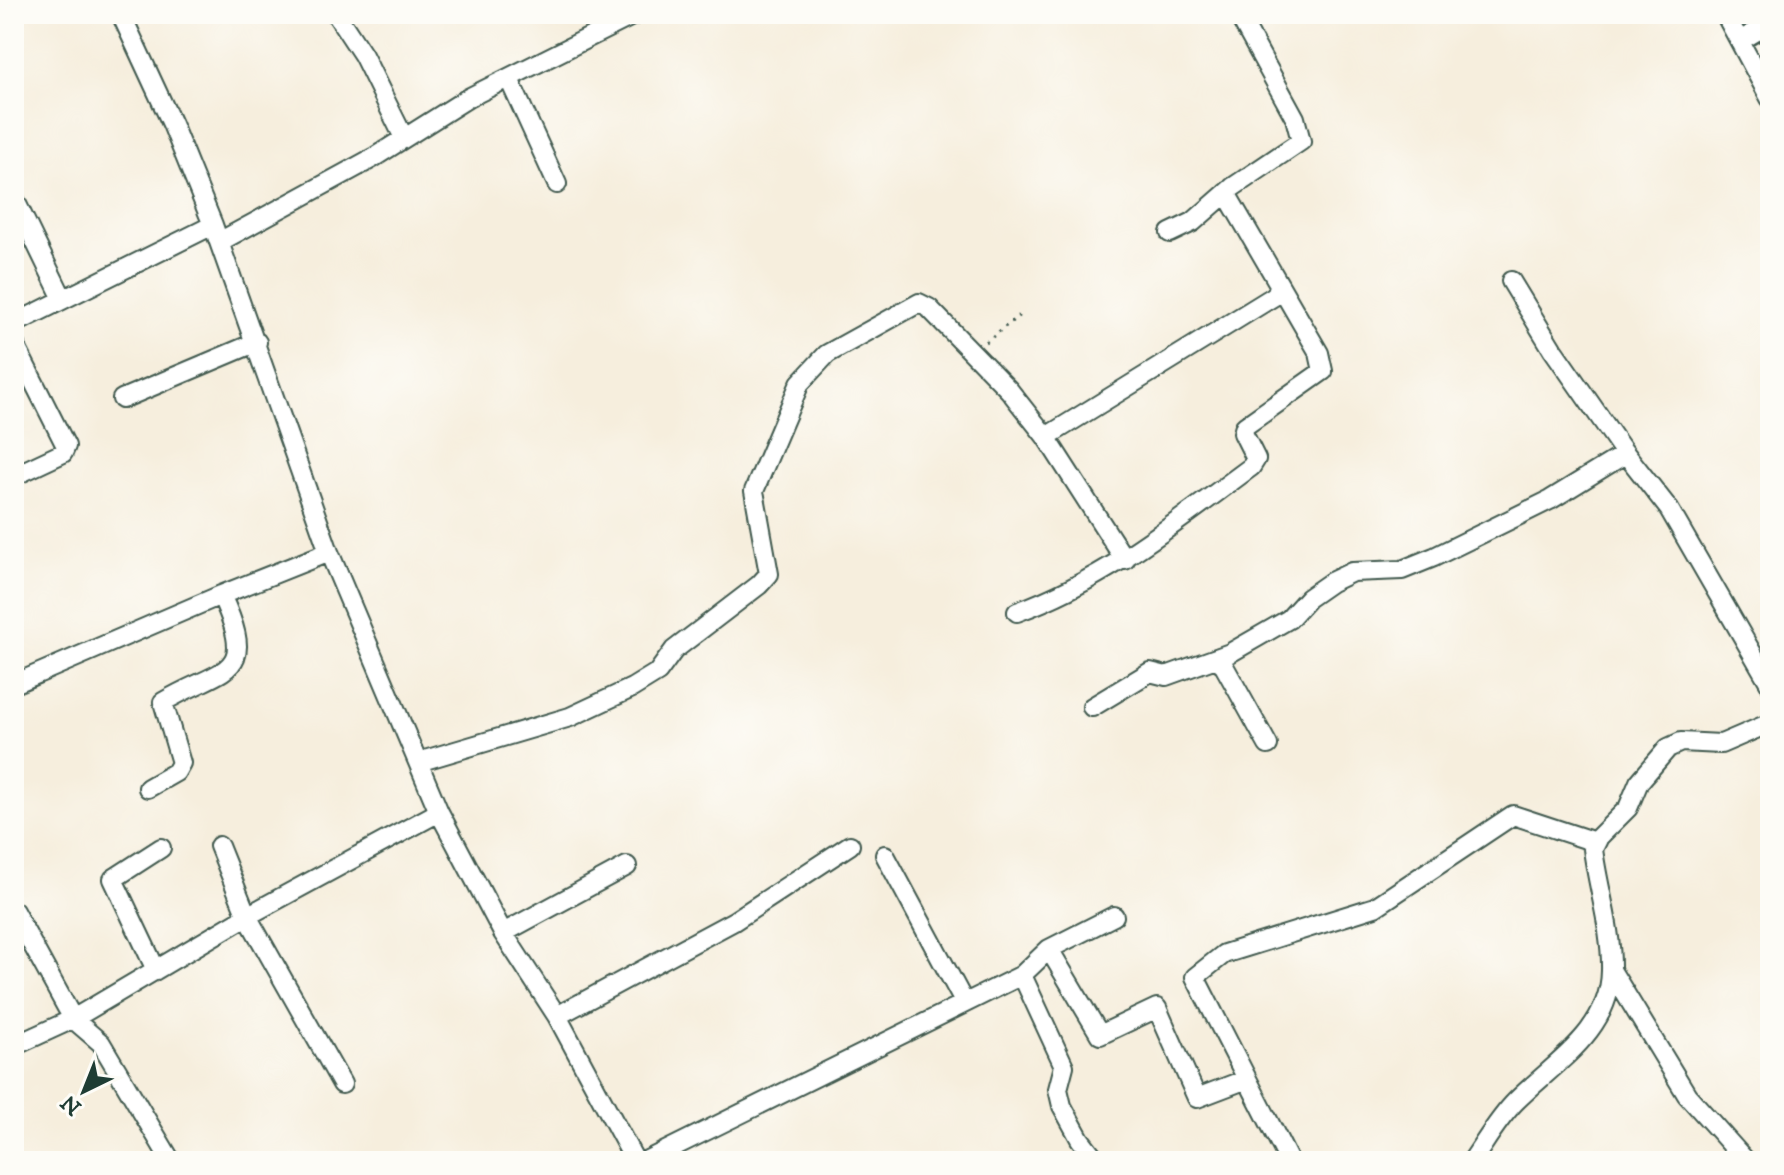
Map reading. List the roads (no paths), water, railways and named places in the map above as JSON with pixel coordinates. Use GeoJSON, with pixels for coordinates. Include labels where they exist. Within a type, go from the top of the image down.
{"type":"FeatureCollection","features":[{"type":"Feature","properties":{"kind":"street"},"geometry":{"type":"LineString","coordinates":[[121,14],[216,233],[329,552],[439,812],[503,933],[557,1016],[635,1161]]}},
{"type":"Feature","properties":{"kind":"street"},"geometry":{"type":"LineString","coordinates":[[336,14],[363,55],[404,138]]}},
{"type":"Feature","properties":{"kind":"street"},"geometry":{"type":"LineString","coordinates":[[14,324],[63,299],[216,233],[404,138],[468,98],[636,14]]}},
{"type":"Feature","properties":{"kind":"street"},"geometry":{"type":"LineString","coordinates":[[1170,233],[1193,222],[1226,193],[1301,141],[1295,118],[1238,14]]}},
{"type":"Feature","properties":{"kind":"street"},"geometry":{"type":"LineString","coordinates":[[1725,14],[1770,98]]}},
{"type":"Feature","properties":{"kind":"street"},"geometry":{"type":"LineString","coordinates":[[1740,41],[1770,23]]}},
{"type":"Feature","properties":{"kind":"street"},"geometry":{"type":"LineString","coordinates":[[509,79],[557,184]]}},
{"type":"Feature","properties":{"kind":"street"},"geometry":{"type":"LineString","coordinates":[[1017,612],[1073,590],[1125,560],[1251,467],[1256,459],[1243,433],[1245,426],[1323,371],[1319,353],[1280,292],[1226,193]]}},
{"type":"Feature","properties":{"kind":"street"},"geometry":{"type":"LineString","coordinates":[[14,198],[63,299]]}},
{"type":"Feature","properties":{"kind":"street"},"geometry":{"type":"LineString","coordinates":[[1511,281],[1553,350],[1625,454],[1669,509],[1770,684]]}},
{"type":"Feature","properties":{"kind":"street"},"geometry":{"type":"LineString","coordinates":[[1046,437],[1280,292]]}},
{"type":"Feature","properties":{"kind":"street"},"geometry":{"type":"LineString","coordinates":[[418,762],[570,717],[632,688],[658,672],[674,650],[766,578],[769,574],[756,483],[769,463],[800,383],[827,354],[919,303],[929,308],[974,351],[1046,437],[1125,560]]}},
{"type":"Feature","properties":{"kind":"street"},"geometry":{"type":"LineString","coordinates":[[122,399],[257,342]]}},
{"type":"Feature","properties":{"kind":"street"},"geometry":{"type":"LineString","coordinates":[[14,343],[66,446],[63,453],[14,476]]}},
{"type":"Feature","properties":{"kind":"street"},"geometry":{"type":"LineString","coordinates":[[1092,707],[1150,672],[1166,676],[1219,657],[1280,625],[1331,582],[1352,572],[1402,570],[1434,557],[1550,500],[1625,454]]}},
{"type":"Feature","properties":{"kind":"street"},"geometry":{"type":"LineString","coordinates":[[14,684],[329,552]]}},
{"type":"Feature","properties":{"kind":"street"},"geometry":{"type":"LineString","coordinates":[[148,788],[176,772],[181,763],[163,702],[224,671],[234,660],[237,629],[221,595]]}},
{"type":"Feature","properties":{"kind":"street"},"geometry":{"type":"LineString","coordinates":[[1219,657],[1268,745]]}},
{"type":"Feature","properties":{"kind":"street"},"geometry":{"type":"LineString","coordinates":[[1472,1161],[1514,1103],[1592,1028],[1606,1000],[1611,970],[1604,897],[1593,849],[1595,842],[1620,819],[1639,782],[1668,748],[1681,742],[1721,744],[1770,723]]}},
{"type":"Feature","properties":{"kind":"street"},"geometry":{"type":"LineString","coordinates":[[14,1046],[73,1019],[247,916],[439,812]]}},
{"type":"Feature","properties":{"kind":"street"},"geometry":{"type":"LineString","coordinates":[[1289,1161],[1195,977],[1224,954],[1375,907],[1513,815],[1595,842]]}},
{"type":"Feature","properties":{"kind":"street"},"geometry":{"type":"LineString","coordinates":[[557,1016],[734,921],[850,845]]}},
{"type":"Feature","properties":{"kind":"street"},"geometry":{"type":"LineString","coordinates":[[219,846],[247,916],[342,1084]]}},
{"type":"Feature","properties":{"kind":"street"},"geometry":{"type":"LineString","coordinates":[[156,970],[113,879],[161,848]]}},
{"type":"Feature","properties":{"kind":"street"},"geometry":{"type":"LineString","coordinates":[[885,855],[964,1002]]}},
{"type":"Feature","properties":{"kind":"street"},"geometry":{"type":"LineString","coordinates":[[503,933],[627,866]]}},
{"type":"Feature","properties":{"kind":"street"},"geometry":{"type":"LineString","coordinates":[[14,911],[73,1019],[101,1043],[171,1161]]}},
{"type":"Feature","properties":{"kind":"street"},"geometry":{"type":"LineString","coordinates":[[645,1161],[1022,975],[1049,949],[1114,916]]}},
{"type":"Feature","properties":{"kind":"street"},"geometry":{"type":"LineString","coordinates":[[1049,949],[1100,1035],[1157,1008],[1197,1098],[1247,1079]]}},
{"type":"Feature","properties":{"kind":"street"},"geometry":{"type":"LineString","coordinates":[[1611,970],[1687,1095],[1746,1161]]}},
{"type":"Feature","properties":{"kind":"street"},"geometry":{"type":"LineString","coordinates":[[1022,975],[1064,1066],[1058,1089],[1062,1106],[1080,1139],[1097,1161]]}}]}
